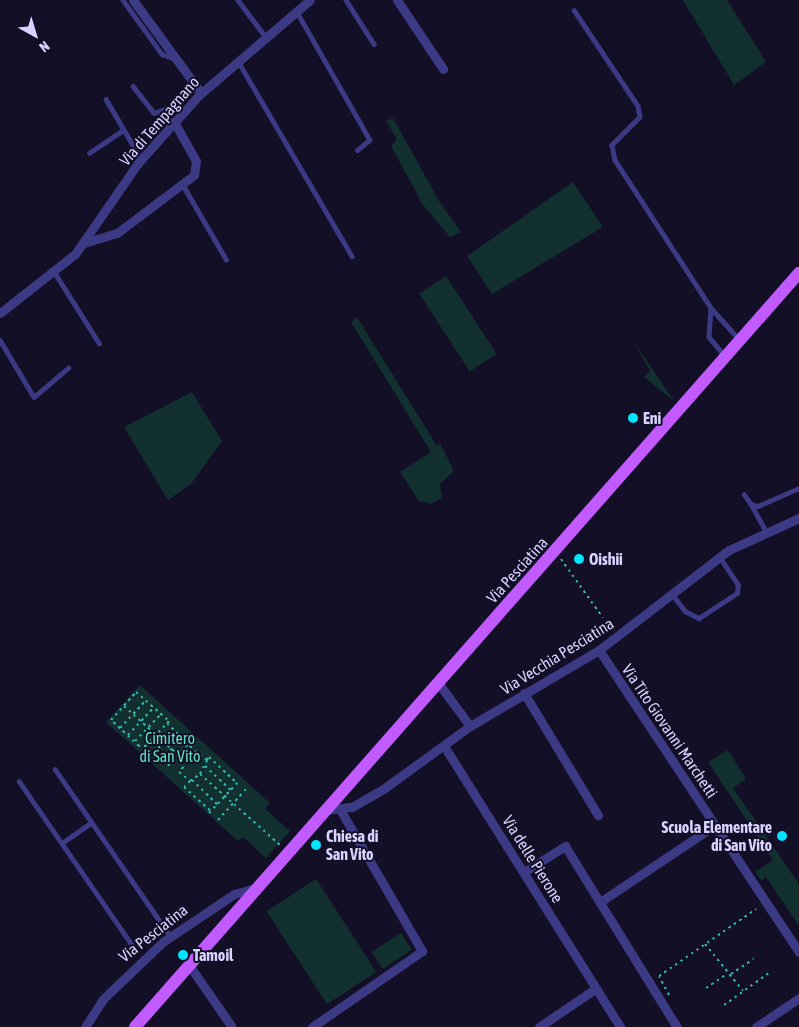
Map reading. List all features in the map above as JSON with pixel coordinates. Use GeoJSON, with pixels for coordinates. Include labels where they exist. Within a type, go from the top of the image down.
{"type":"FeatureCollection","features":[{"type":"Feature","properties":{"kind":"main road","name":"Via Pesciatina"},"geometry":{"type":"LineString","coordinates":[[135,1027],[799,273]]}},
{"type":"Feature","properties":{"kind":"street"},"geometry":{"type":"LineString","coordinates":[[133,0],[201,93]]}},
{"type":"Feature","properties":{"kind":"street","name":"Via di Tempagnano"},"geometry":{"type":"LineString","coordinates":[[0,313],[55,273],[84,243],[142,159],[184,110],[237,60],[310,0]]}},
{"type":"Feature","properties":{"kind":"street"},"geometry":{"type":"LineString","coordinates":[[397,0],[443,68]]}},
{"type":"Feature","properties":{"kind":"street"},"geometry":{"type":"LineString","coordinates":[[84,243],[117,233],[194,175],[196,160],[174,122]]}},
{"type":"Feature","properties":{"kind":"street","name":"Via Vecchia Pesciatina"},"geometry":{"type":"LineString","coordinates":[[341,811],[386,787],[470,726],[599,650],[720,558],[799,518]]}},
{"type":"Feature","properties":{"kind":"street","name":"Via Tito Giovanni Marchetti"},"geometry":{"type":"LineString","coordinates":[[599,650],[799,952]]}},
{"type":"Feature","properties":{"kind":"street"},"geometry":{"type":"LineString","coordinates":[[438,684],[470,726]]}},
{"type":"Feature","properties":{"kind":"street"},"geometry":{"type":"LineString","coordinates":[[524,693],[598,815]]}},
{"type":"Feature","properties":{"kind":"street","name":"Via delle Pierone"},"geometry":{"type":"LineString","coordinates":[[444,746],[620,1027]]}},
{"type":"Feature","properties":{"kind":"street"},"geometry":{"type":"LineString","coordinates":[[312,1027],[422,951],[341,811],[326,810]]}},
{"type":"Feature","properties":{"kind":"street"},"geometry":{"type":"LineString","coordinates":[[600,902],[715,825]]}},
{"type":"Feature","properties":{"kind":"street"},"geometry":{"type":"LineString","coordinates":[[524,872],[565,846],[676,1027]]}},
{"type":"Feature","properties":{"kind":"street","name":"Via Pesciatina"},"geometry":{"type":"LineString","coordinates":[[85,1027],[130,971],[171,937],[234,894],[258,887]]}},
{"type":"Feature","properties":{"kind":"street"},"geometry":{"type":"LineString","coordinates":[[189,965],[232,1027]]}},
{"type":"Feature","properties":{"kind":"street"},"geometry":{"type":"LineString","coordinates":[[539,1027],[596,989]]}},
{"type":"Feature","properties":{"kind":"street"},"geometry":{"type":"LineString","coordinates":[[756,1027],[799,998]]}},
{"type":"Feature","properties":{"kind":"lane"},"geometry":{"type":"LineString","coordinates":[[123,0],[162,54],[175,59]]}},
{"type":"Feature","properties":{"kind":"lane"},"geometry":{"type":"LineString","coordinates":[[238,0],[265,36]]}},
{"type":"Feature","properties":{"kind":"lane"},"geometry":{"type":"LineString","coordinates":[[346,0],[374,44]]}},
{"type":"Feature","properties":{"kind":"lane"},"geometry":{"type":"LineString","coordinates":[[574,10],[638,106],[640,117],[612,145],[614,160],[711,308],[740,340]]}},
{"type":"Feature","properties":{"kind":"lane"},"geometry":{"type":"LineString","coordinates":[[296,11],[370,140],[358,150]]}},
{"type":"Feature","properties":{"kind":"lane"},"geometry":{"type":"LineString","coordinates":[[237,60],[352,256]]}},
{"type":"Feature","properties":{"kind":"lane"},"geometry":{"type":"LineString","coordinates":[[134,86],[154,113],[167,108],[184,110]]}},
{"type":"Feature","properties":{"kind":"lane"},"geometry":{"type":"LineString","coordinates":[[106,99],[122,132],[142,159]]}},
{"type":"Feature","properties":{"kind":"lane"},"geometry":{"type":"LineString","coordinates":[[88,153],[122,132]]}},
{"type":"Feature","properties":{"kind":"lane"},"geometry":{"type":"LineString","coordinates":[[183,185],[226,260]]}},
{"type":"Feature","properties":{"kind":"lane"},"geometry":{"type":"LineString","coordinates":[[55,273],[100,343]]}},
{"type":"Feature","properties":{"kind":"lane"},"geometry":{"type":"LineString","coordinates":[[711,308],[709,336],[725,356]]}},
{"type":"Feature","properties":{"kind":"lane"},"geometry":{"type":"LineString","coordinates":[[0,340],[34,398],[68,368]]}},
{"type":"Feature","properties":{"kind":"lane"},"geometry":{"type":"LineString","coordinates":[[751,504],[783,498],[799,488]]}},
{"type":"Feature","properties":{"kind":"lane"},"geometry":{"type":"LineString","coordinates":[[744,494],[767,533]]}},
{"type":"Feature","properties":{"kind":"lane"},"geometry":{"type":"LineString","coordinates":[[673,595],[685,611],[699,618],[737,593],[738,586],[720,558]]}},
{"type":"Feature","properties":{"kind":"lane"},"geometry":{"type":"LineString","coordinates":[[55,769],[171,937]]}},
{"type":"Feature","properties":{"kind":"lane"},"geometry":{"type":"LineString","coordinates":[[19,782],[132,945]]}},
{"type":"Feature","properties":{"kind":"lane"},"geometry":{"type":"LineString","coordinates":[[62,843],[91,823]]}},
{"type":"Feature","properties":{"kind":"path"},"geometry":{"type":"LineString","coordinates":[[555,552],[603,618]]}},
{"type":"Feature","properties":{"kind":"path"},"geometry":{"type":"LineString","coordinates":[[167,723],[146,746],[135,742],[111,720],[136,692],[154,707],[196,752],[207,760]]}},
{"type":"Feature","properties":{"kind":"path"},"geometry":{"type":"LineString","coordinates":[[120,729],[146,700]]}},
{"type":"Feature","properties":{"kind":"path"},"geometry":{"type":"LineString","coordinates":[[124,706],[187,763]]}},
{"type":"Feature","properties":{"kind":"path"},"geometry":{"type":"LineString","coordinates":[[128,736],[154,707]]}},
{"type":"Feature","properties":{"kind":"path"},"geometry":{"type":"LineString","coordinates":[[135,742],[161,714]]}},
{"type":"Feature","properties":{"kind":"path"},"geometry":{"type":"LineString","coordinates":[[154,752],[174,730]]}},
{"type":"Feature","properties":{"kind":"path"},"geometry":{"type":"LineString","coordinates":[[162,760],[182,737]]}},
{"type":"Feature","properties":{"kind":"path"},"geometry":{"type":"LineString","coordinates":[[168,766],[189,743]]}},
{"type":"Feature","properties":{"kind":"path"},"geometry":{"type":"LineString","coordinates":[[196,752],[179,772],[217,804]]}},
{"type":"Feature","properties":{"kind":"path"},"geometry":{"type":"LineString","coordinates":[[237,783],[209,757],[200,774],[184,787],[210,812],[240,780]]}},
{"type":"Feature","properties":{"kind":"path"},"geometry":{"type":"LineString","coordinates":[[204,765],[231,790]]}},
{"type":"Feature","properties":{"kind":"path"},"geometry":{"type":"LineString","coordinates":[[200,774],[288,852]]}},
{"type":"Feature","properties":{"kind":"path"},"geometry":{"type":"LineString","coordinates":[[218,820],[247,788]]}},
{"type":"Feature","properties":{"kind":"path"},"geometry":{"type":"LineString","coordinates":[[671,994],[659,976],[756,909]]}},
{"type":"Feature","properties":{"kind":"path"},"geometry":{"type":"LineString","coordinates":[[705,944],[727,974]]}},
{"type":"Feature","properties":{"kind":"path"},"geometry":{"type":"LineString","coordinates":[[706,988],[753,959]]}},
{"type":"Feature","properties":{"kind":"path"},"geometry":{"type":"LineString","coordinates":[[724,1005],[769,973]]}},
{"type":"Feature","properties":{"kind":"path"},"geometry":{"type":"LineString","coordinates":[[731,974],[743,991]]}},
{"type":"Feature","properties":{"kind":"path"},"geometry":{"type":"LineString","coordinates":[[661,1001],[675,991]]}},
{"type":"Feature","properties":{"kind":"green space"},"geometry":{"type":"Polygon","coordinates":[[[683,0],[727,0],[766,62],[734,85],[683,0]]]}},
{"type":"Feature","properties":{"kind":"green space"},"geometry":{"type":"Polygon","coordinates":[[[393,118],[439,201],[461,232],[450,237],[423,205],[391,146],[397,139],[386,121],[393,118]]]}},
{"type":"Feature","properties":{"kind":"green space"},"geometry":{"type":"Polygon","coordinates":[[[573,182],[603,227],[492,294],[467,256],[573,182]]]}},
{"type":"Feature","properties":{"kind":"green space"},"geometry":{"type":"Polygon","coordinates":[[[446,276],[497,354],[470,371],[419,293],[446,276]]]}},
{"type":"Feature","properties":{"kind":"green space"},"geometry":{"type":"Polygon","coordinates":[[[357,317],[437,446],[440,443],[454,471],[440,484],[442,498],[431,504],[419,501],[400,472],[431,452],[351,322],[357,317]]]}},
{"type":"Feature","properties":{"kind":"green space"},"geometry":{"type":"Polygon","coordinates":[[[634,342],[674,401],[644,377],[650,371],[634,342]]]}},
{"type":"Feature","properties":{"kind":"green space"},"geometry":{"type":"Polygon","coordinates":[[[192,392],[222,441],[191,484],[168,500],[124,427],[192,392]]]}},
{"type":"Feature","properties":{"kind":"green space","name":"Cimitero di San Vito"},"geometry":{"type":"Polygon","coordinates":[[[140,685],[270,803],[265,809],[290,831],[266,858],[243,837],[238,841],[106,722],[140,685]]]}},
{"type":"Feature","properties":{"kind":"green space"},"geometry":{"type":"Polygon","coordinates":[[[728,750],[746,779],[733,788],[799,884],[799,926],[766,877],[761,880],[755,872],[773,860],[708,762],[728,750]]]}},
{"type":"Feature","properties":{"kind":"green space"},"geometry":{"type":"Polygon","coordinates":[[[316,879],[376,972],[327,1004],[267,911],[316,879]]]}},
{"type":"Feature","properties":{"kind":"green space"},"geometry":{"type":"Polygon","coordinates":[[[401,933],[412,950],[383,969],[372,952],[401,933]]]}},
{"type":"Feature","properties":{"kind":"place","name":"Eni"},"geometry":{"type":"Point","coordinates":[633,418]}},
{"type":"Feature","properties":{"kind":"place","name":"Oishii"},"geometry":{"type":"Point","coordinates":[579,559]}},
{"type":"Feature","properties":{"kind":"place","name":"Scuola Elementare di San Vito"},"geometry":{"type":"Point","coordinates":[782,836]}},
{"type":"Feature","properties":{"kind":"place","name":"Chiesa di San Vito"},"geometry":{"type":"Point","coordinates":[316,845]}},
{"type":"Feature","properties":{"kind":"place","name":"Tamoil"},"geometry":{"type":"Point","coordinates":[183,955]}}]}
